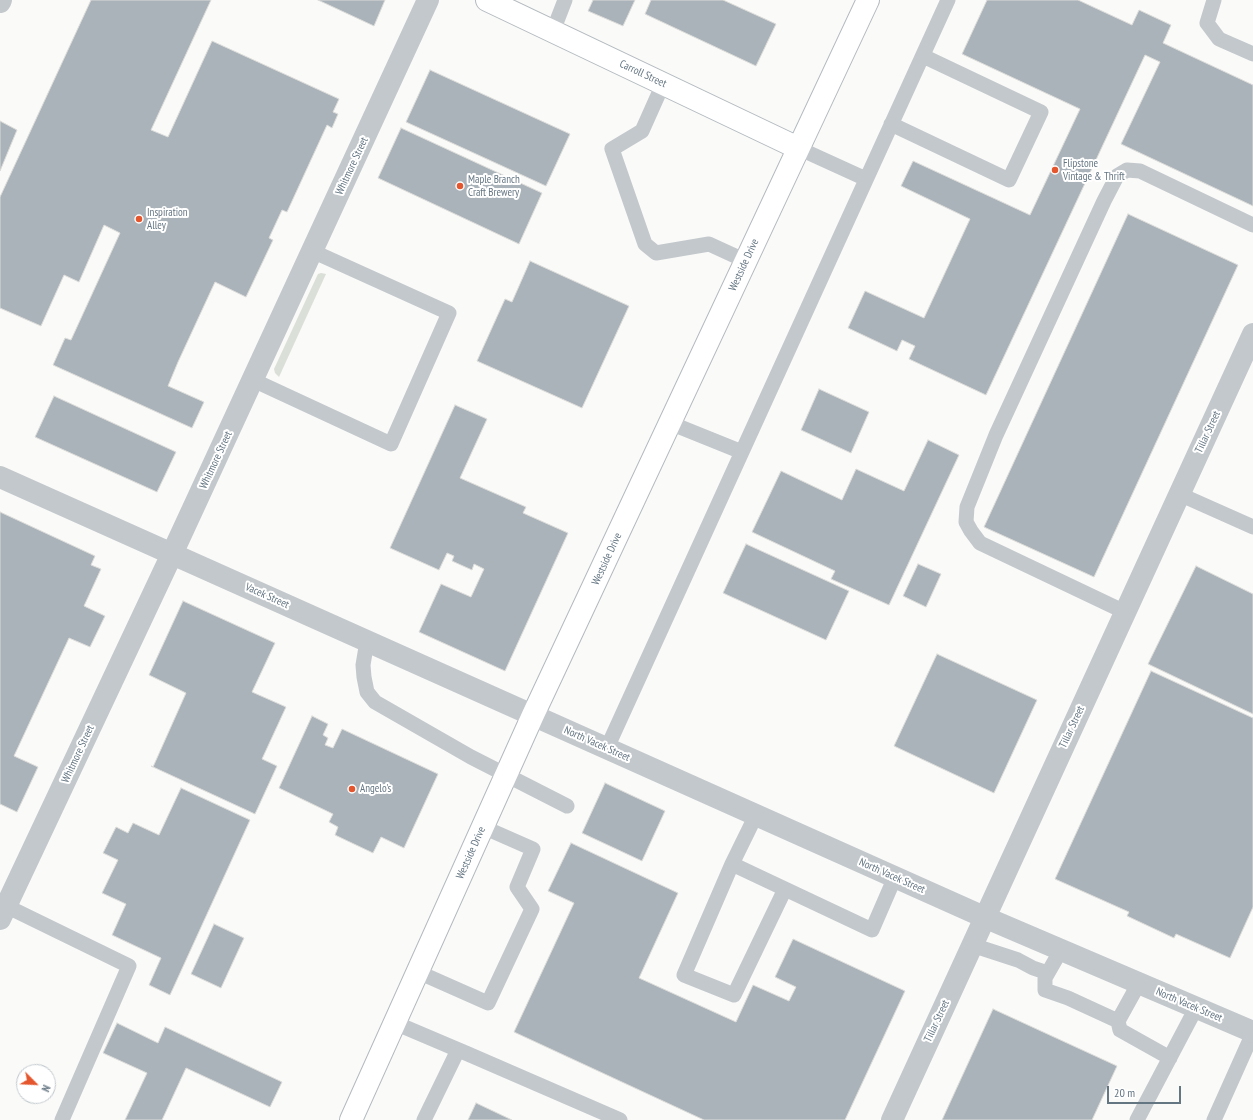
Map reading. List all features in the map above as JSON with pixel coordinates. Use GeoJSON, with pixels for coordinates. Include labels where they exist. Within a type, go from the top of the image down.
{"type":"FeatureCollection","features":[{"type":"Feature","properties":{"kind":"main road","name":"Carroll Street"},"geometry":{"type":"LineString","coordinates":[[487,0],[798,148]]}},
{"type":"Feature","properties":{"kind":"main road","name":"Westside Drive"},"geometry":{"type":"LineString","coordinates":[[352,1120],[533,715],[868,0]]}},
{"type":"Feature","properties":{"kind":"street","name":"Whitmore Street"},"geometry":{"type":"LineString","coordinates":[[3,913],[253,380],[428,0]]}},
{"type":"Feature","properties":{"kind":"street","name":"Tillar Street"},"geometry":{"type":"LineString","coordinates":[[892,1120],[1253,334]]}},
{"type":"Feature","properties":{"kind":"street","name":"Vacek Street"},"geometry":{"type":"LineString","coordinates":[[0,477],[533,715]]}},
{"type":"Feature","properties":{"kind":"street","name":"North Vacek Street"},"geometry":{"type":"LineString","coordinates":[[533,715],[984,917],[1253,1033]]}},
{"type":"Feature","properties":{"kind":"lane"},"geometry":{"type":"LineString","coordinates":[[553,31],[565,0]]}},
{"type":"Feature","properties":{"kind":"lane"},"geometry":{"type":"LineString","coordinates":[[607,748],[948,0]]}},
{"type":"Feature","properties":{"kind":"lane"},"geometry":{"type":"LineString","coordinates":[[1214,0],[1207,23],[1219,39],[1253,54]]}},
{"type":"Feature","properties":{"kind":"lane"},"geometry":{"type":"LineString","coordinates":[[891,124],[1009,180],[1041,112],[923,56]]}},
{"type":"Feature","properties":{"kind":"lane"},"geometry":{"type":"LineString","coordinates":[[663,84],[642,131],[612,149],[645,244],[656,253],[709,244],[746,261]]}},
{"type":"Feature","properties":{"kind":"lane"},"geometry":{"type":"LineString","coordinates":[[798,148],[866,179]]}},
{"type":"Feature","properties":{"kind":"lane"},"geometry":{"type":"LineString","coordinates":[[1125,612],[980,543],[966,522],[967,507],[996,435],[1117,176],[1126,170],[1140,171],[1253,225]]}},
{"type":"Feature","properties":{"kind":"lane"},"geometry":{"type":"LineString","coordinates":[[253,380],[390,444],[449,313],[312,251]]}},
{"type":"Feature","properties":{"kind":"lane"},"geometry":{"type":"LineString","coordinates":[[670,423],[742,452]]}},
{"type":"Feature","properties":{"kind":"lane"},"geometry":{"type":"LineString","coordinates":[[1179,494],[1253,527]]}},
{"type":"Feature","properties":{"kind":"lane"},"geometry":{"type":"LineString","coordinates":[[367,641],[363,664],[364,677],[367,692],[375,702],[472,757],[567,806]]}},
{"type":"Feature","properties":{"kind":"lane"},"geometry":{"type":"LineString","coordinates":[[756,815],[732,864],[684,975],[734,995],[785,889]]}},
{"type":"Feature","properties":{"kind":"lane"},"geometry":{"type":"LineString","coordinates":[[418,972],[488,1003],[532,909],[517,887],[534,849],[483,827]]}},
{"type":"Feature","properties":{"kind":"lane"},"geometry":{"type":"LineString","coordinates":[[732,864],[872,930],[895,877]]}},
{"type":"Feature","properties":{"kind":"lane"},"geometry":{"type":"LineString","coordinates":[[3,913],[129,966],[62,1120]]}},
{"type":"Feature","properties":{"kind":"lane"},"geometry":{"type":"LineString","coordinates":[[972,945],[1018,960],[1033,968],[1048,973]]}},
{"type":"Feature","properties":{"kind":"lane"},"geometry":{"type":"LineString","coordinates":[[1061,950],[1045,978],[1045,990],[1068,998],[1118,1021]]}},
{"type":"Feature","properties":{"kind":"lane"},"geometry":{"type":"LineString","coordinates":[[1139,983],[1118,1021],[1120,1030],[1170,1058]]}},
{"type":"Feature","properties":{"kind":"lane"},"geometry":{"type":"LineString","coordinates":[[1138,1120],[1196,1008]]}},
{"type":"Feature","properties":{"kind":"lane"},"geometry":{"type":"LineString","coordinates":[[395,1023],[620,1120]]}},
{"type":"Feature","properties":{"kind":"lane"},"geometry":{"type":"LineString","coordinates":[[1214,1120],[1253,1033]]}},
{"type":"Feature","properties":{"kind":"lane"},"geometry":{"type":"LineString","coordinates":[[424,1120],[458,1050]]}},
{"type":"Feature","properties":{"kind":"shaded area"},"geometry":{"type":"Polygon","coordinates":[[[321,273],[326,274],[279,377],[275,373],[274,369],[317,276],[321,273]]]}},
{"type":"Feature","properties":{"kind":"building","name":"Inspiration Alley"},"geometry":{"type":"Polygon","coordinates":[[[91,0],[211,0],[151,130],[168,137],[212,41],[339,99],[333,112],[338,114],[332,128],[327,125],[287,212],[282,210],[269,238],[273,240],[246,297],[215,282],[178,362],[168,386],[204,402],[192,428],[53,365],[65,338],[71,340],[120,233],[104,225],[79,282],[64,275],[41,326],[0,308],[0,197],[91,0]]]}},
{"type":"Feature","properties":{"kind":"building"},"geometry":{"type":"Polygon","coordinates":[[[318,0],[385,0],[374,26],[318,0]]]}},
{"type":"Feature","properties":{"kind":"building"},"geometry":{"type":"Polygon","coordinates":[[[593,0],[635,0],[623,26],[588,11],[593,0]]]}},
{"type":"Feature","properties":{"kind":"building"},"geometry":{"type":"Polygon","coordinates":[[[651,0],[723,0],[776,24],[756,66],[645,14],[651,0]]]}},
{"type":"Feature","properties":{"kind":"building"},"geometry":{"type":"Polygon","coordinates":[[[987,0],[1078,0],[1132,25],[1139,10],[1171,25],[1163,43],[1253,85],[1253,206],[1121,144],[1160,62],[1145,55],[986,395],[909,359],[915,346],[902,340],[897,351],[848,328],[865,291],[924,318],[970,219],[901,186],[913,161],[1030,215],[1080,109],[962,54],[987,0]]]}},
{"type":"Feature","properties":{"kind":"building"},"geometry":{"type":"Polygon","coordinates":[[[430,70],[570,134],[546,186],[406,122],[430,70]]]}},
{"type":"Feature","properties":{"kind":"building"},"geometry":{"type":"Polygon","coordinates":[[[0,121],[17,130],[0,171],[0,121]]]}},
{"type":"Feature","properties":{"kind":"building","name":"Maple Branch Craft Brewery"},"geometry":{"type":"Polygon","coordinates":[[[401,128],[542,193],[519,244],[378,178],[401,128]]]}},
{"type":"Feature","properties":{"kind":"building"},"geometry":{"type":"Polygon","coordinates":[[[1128,214],[1238,265],[1094,577],[984,527],[1128,214]]]}},
{"type":"Feature","properties":{"kind":"building"},"geometry":{"type":"Polygon","coordinates":[[[530,261],[629,306],[582,408],[477,361],[505,299],[512,302],[530,261]]]}},
{"type":"Feature","properties":{"kind":"building"},"geometry":{"type":"Polygon","coordinates":[[[819,389],[869,412],[851,453],[801,430],[819,389]]]}},
{"type":"Feature","properties":{"kind":"building"},"geometry":{"type":"Polygon","coordinates":[[[54,396],[176,452],[157,492],[35,437],[54,396]]]}},
{"type":"Feature","properties":{"kind":"building"},"geometry":{"type":"Polygon","coordinates":[[[455,405],[487,419],[460,478],[526,507],[523,513],[568,533],[505,671],[419,632],[441,584],[471,597],[484,569],[474,564],[472,570],[452,561],[454,556],[447,553],[439,570],[390,548],[455,405]]]}},
{"type":"Feature","properties":{"kind":"building"},"geometry":{"type":"Polygon","coordinates":[[[928,440],[959,455],[889,605],[831,579],[835,571],[752,532],[781,471],[842,500],[856,469],[904,491],[928,440]]]}},
{"type":"Feature","properties":{"kind":"building"},"geometry":{"type":"Polygon","coordinates":[[[0,512],[95,556],[91,565],[101,569],[84,606],[105,616],[90,647],[69,638],[14,756],[38,767],[17,812],[0,804],[0,512]]]}},
{"type":"Feature","properties":{"kind":"building"},"geometry":{"type":"Polygon","coordinates":[[[746,544],[849,591],[826,640],[723,593],[746,544]]]}},
{"type":"Feature","properties":{"kind":"building"},"geometry":{"type":"Polygon","coordinates":[[[918,564],[941,574],[926,607],[903,596],[918,564]]]}},
{"type":"Feature","properties":{"kind":"building"},"geometry":{"type":"Polygon","coordinates":[[[1196,566],[1253,594],[1253,714],[1148,664],[1196,566]]]}},
{"type":"Feature","properties":{"kind":"building"},"geometry":{"type":"Polygon","coordinates":[[[183,601],[275,643],[252,692],[286,707],[262,759],[277,766],[255,814],[153,767],[186,693],[149,675],[183,601]]]}},
{"type":"Feature","properties":{"kind":"building"},"geometry":{"type":"Polygon","coordinates":[[[937,654],[1037,700],[994,793],[894,746],[937,654]]]}},
{"type":"Feature","properties":{"kind":"building"},"geometry":{"type":"Polygon","coordinates":[[[1151,671],[1253,718],[1253,907],[1230,958],[1176,934],[1174,938],[1127,916],[1129,912],[1055,879],[1151,671]]]}},
{"type":"Feature","properties":{"kind":"building"},"geometry":{"type":"Polygon","coordinates":[[[312,716],[328,724],[323,735],[328,738],[325,745],[333,748],[342,729],[438,774],[404,848],[381,837],[373,853],[335,835],[338,827],[329,822],[333,814],[279,788],[312,716]]]}},
{"type":"Feature","properties":{"kind":"building"},"geometry":{"type":"Polygon","coordinates":[[[605,783],[665,811],[642,861],[582,833],[605,783]]]}},
{"type":"Feature","properties":{"kind":"building"},"geometry":{"type":"Polygon","coordinates":[[[181,788],[250,820],[170,995],[149,985],[161,958],[112,935],[126,904],[102,893],[118,860],[103,853],[116,827],[128,833],[133,823],[159,835],[181,788]]]}},
{"type":"Feature","properties":{"kind":"building"},"geometry":{"type":"Polygon","coordinates":[[[571,843],[678,893],[639,978],[736,1022],[753,985],[789,1001],[796,987],[775,977],[793,939],[905,991],[845,1120],[704,1120],[514,1032],[574,903],[548,891],[571,843]]]}},
{"type":"Feature","properties":{"kind":"building"},"geometry":{"type":"Polygon","coordinates":[[[214,924],[244,938],[221,988],[191,974],[214,924]]]}},
{"type":"Feature","properties":{"kind":"building"},"geometry":{"type":"Polygon","coordinates":[[[993,1009],[1117,1066],[1092,1120],[942,1120],[993,1009]]]}},
{"type":"Feature","properties":{"kind":"building"},"geometry":{"type":"Polygon","coordinates":[[[117,1023],[158,1043],[165,1027],[282,1082],[270,1107],[186,1068],[162,1120],[125,1120],[147,1073],[103,1053],[117,1023]]]}},
{"type":"Feature","properties":{"kind":"building"},"geometry":{"type":"Polygon","coordinates":[[[476,1103],[512,1120],[468,1120],[476,1103]]]}},
{"type":"Feature","properties":{"kind":"place","name":"Flipstone Vintage & Thrift"},"geometry":{"type":"Point","coordinates":[1055,170]}},
{"type":"Feature","properties":{"kind":"place","name":"Maple Branch Craft Brewery"},"geometry":{"type":"Point","coordinates":[460,186]}},
{"type":"Feature","properties":{"kind":"place","name":"Inspiration Alley"},"geometry":{"type":"Point","coordinates":[139,219]}},
{"type":"Feature","properties":{"kind":"place","name":"Angelo's"},"geometry":{"type":"Point","coordinates":[352,789]}}]}
